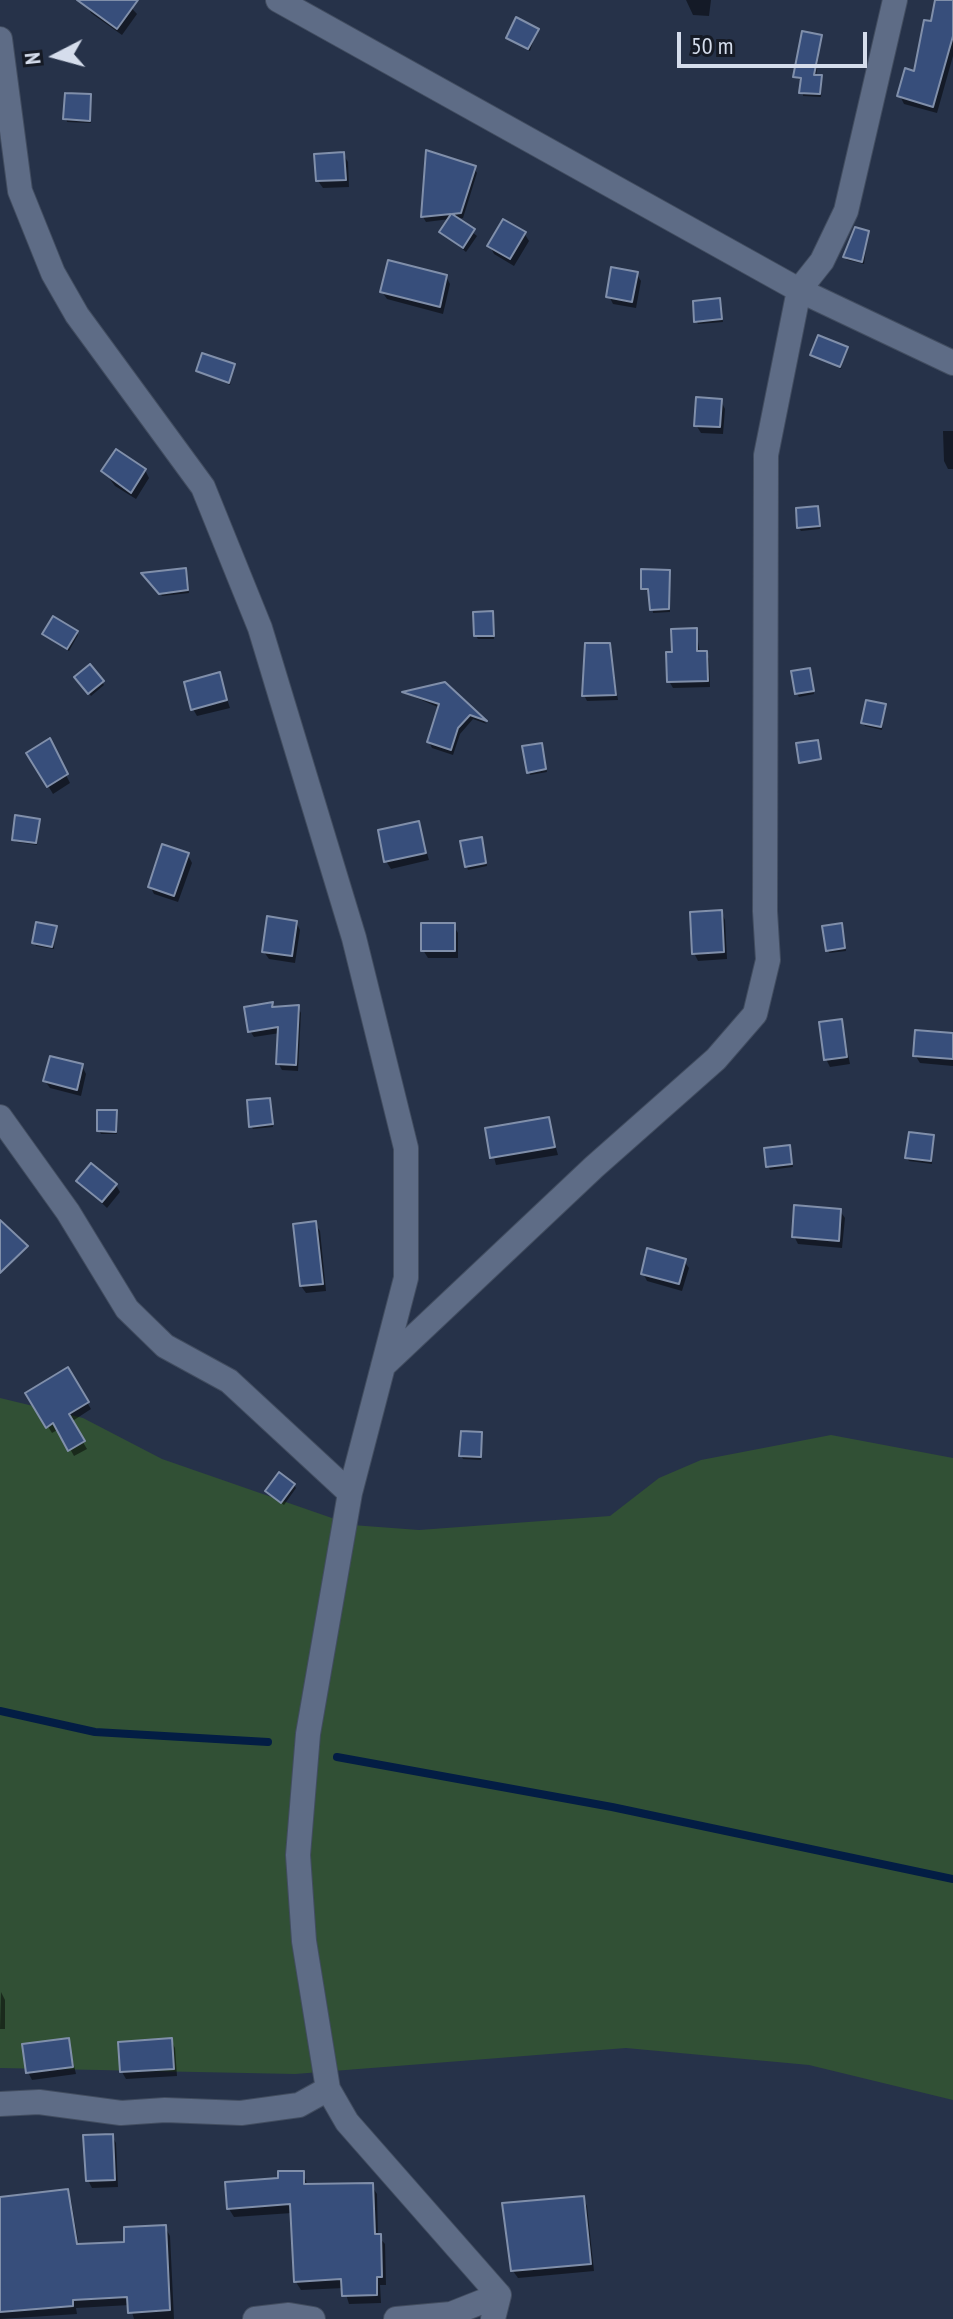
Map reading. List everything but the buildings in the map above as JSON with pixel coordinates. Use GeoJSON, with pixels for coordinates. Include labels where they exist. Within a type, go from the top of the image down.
{"type":"FeatureCollection","features":[{"type":"Feature","properties":{"kind":"street"},"geometry":{"type":"LineString","coordinates":[[278,0],[799,290],[953,363]]}},
{"type":"Feature","properties":{"kind":"street"},"geometry":{"type":"LineString","coordinates":[[381,1368],[594,1167],[716,1059],[755,1014],[768,960],[765,911],[766,455],[799,290],[822,261],[846,211],[895,0]]}},
{"type":"Feature","properties":{"kind":"street"},"geometry":{"type":"LineString","coordinates":[[0,39],[20,191],[53,273],[77,315],[203,487],[260,628],[354,938],[406,1148],[406,1278],[350,1493],[308,1734],[298,1855],[304,1941],[328,2089],[347,2122],[496,2307]]}},
{"type":"Feature","properties":{"kind":"street"},"geometry":{"type":"LineString","coordinates":[[0,1117],[68,1212],[127,1309],[165,1346],[229,1381],[350,1493]]}},
{"type":"Feature","properties":{"kind":"street"},"geometry":{"type":"LineString","coordinates":[[0,2104],[39,2102],[121,2113],[165,2110],[241,2113],[299,2105],[328,2089]]}},
{"type":"Feature","properties":{"kind":"street"},"geometry":{"type":"LineString","coordinates":[[396,2319],[496,2307]]}},
{"type":"Feature","properties":{"kind":"street"},"geometry":{"type":"LineString","coordinates":[[255,2319],[289,2315],[313,2319]]}},
{"type":"Feature","properties":{"kind":"green space"},"geometry":{"type":"Polygon","coordinates":[[[0,1398],[83,1418],[162,1459],[352,1525],[419,1530],[610,1516],[659,1478],[701,1460],[831,1435],[953,1458],[953,2100],[809,2065],[626,2048],[295,2074],[0,2068],[0,1398]]]}},
{"type":"Feature","properties":{"kind":"waterway"},"geometry":{"type":"LineString","coordinates":[[0,1711],[95,1732],[268,1742]]}},
{"type":"Feature","properties":{"kind":"waterway"},"geometry":{"type":"LineString","coordinates":[[337,1757],[612,1807],[953,1879]]}}]}
